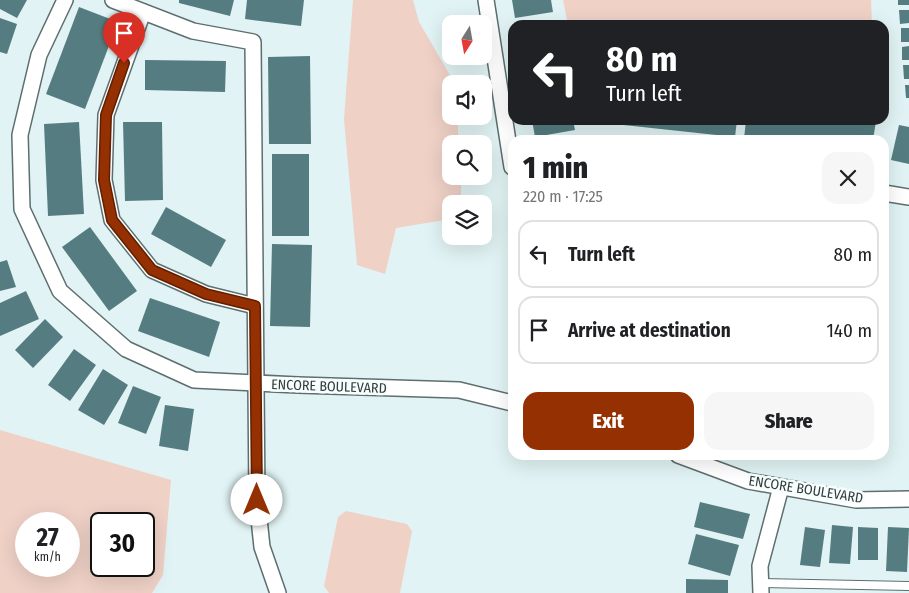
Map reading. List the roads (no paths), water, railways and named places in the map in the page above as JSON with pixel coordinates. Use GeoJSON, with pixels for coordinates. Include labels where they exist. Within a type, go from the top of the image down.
{"type":"FeatureCollection","features":[{"type":"Feature","properties":{"kind":"street","name":"ENCORE BOULEVARD"},"geometry":{"type":"LineString","coordinates":[[65,0],[39,55],[20,135],[22,209],[60,291],[126,349],[194,380],[459,390],[508,402]]}},
{"type":"Feature","properties":{"kind":"street"},"geometry":{"type":"LineString","coordinates":[[113,0],[193,31],[253,42],[257,500],[262,547],[278,593]]}},
{"type":"Feature","properties":{"kind":"street"},"geometry":{"type":"LineString","coordinates":[[486,0],[508,139]]}},
{"type":"Feature","properties":{"kind":"street"},"geometry":{"type":"LineString","coordinates":[[143,12],[106,115],[104,180],[112,220],[152,270],[206,294],[255,306]]}},
{"type":"Feature","properties":{"kind":"street"},"geometry":{"type":"LineString","coordinates":[[889,194],[909,197]]}},
{"type":"Feature","properties":{"kind":"street","name":"ENCORE BOULEVARD"},"geometry":{"type":"LineString","coordinates":[[714,462],[748,481],[856,500],[909,499]]}},
{"type":"Feature","properties":{"kind":"street"},"geometry":{"type":"LineString","coordinates":[[761,588],[760,566],[781,487]]}},
{"type":"Feature","properties":{"kind":"lane"},"geometry":{"type":"LineString","coordinates":[[761,588],[909,586]]}}]}
